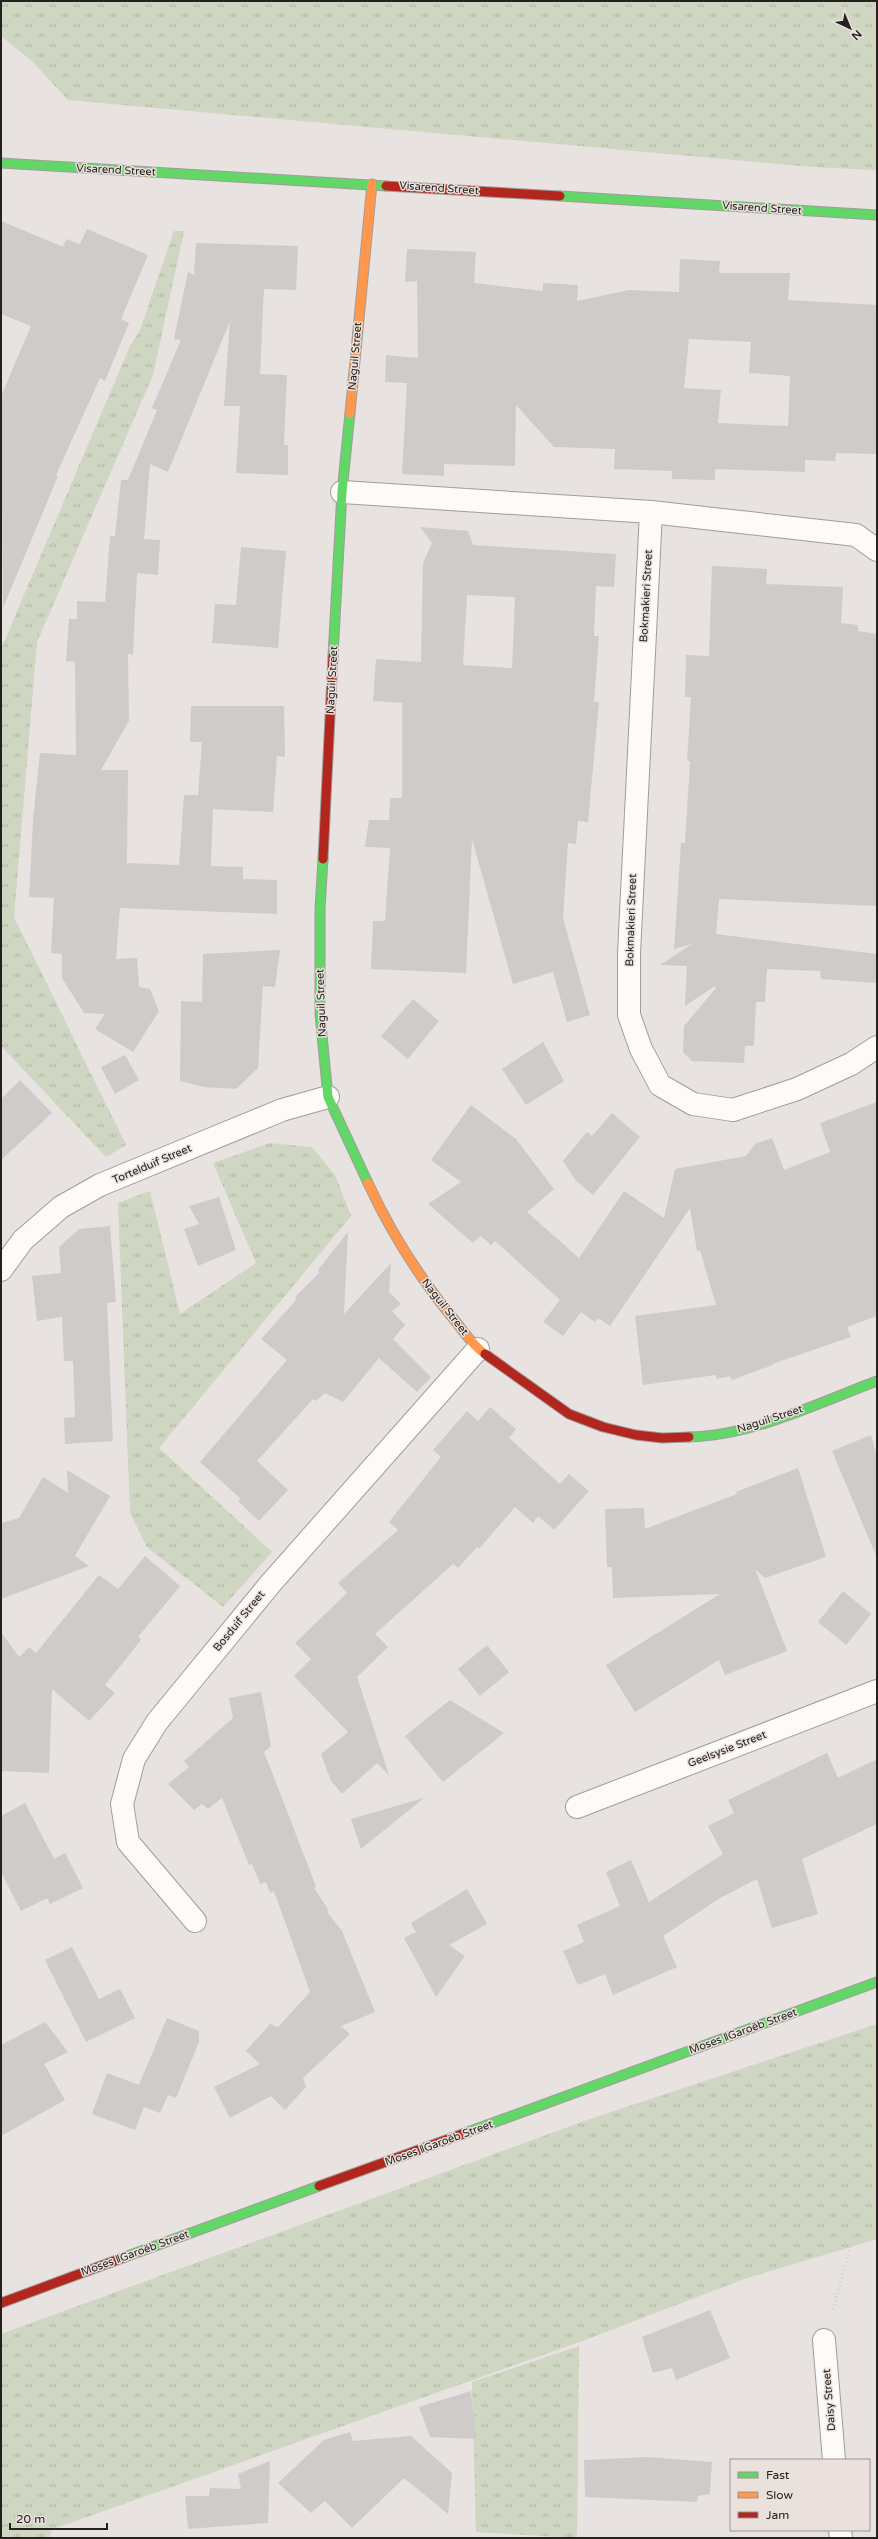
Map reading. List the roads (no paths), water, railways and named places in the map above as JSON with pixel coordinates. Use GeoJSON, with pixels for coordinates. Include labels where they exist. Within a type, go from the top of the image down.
{"type":"FeatureCollection","features":[{"type":"Feature","properties":{"kind":"street","name":"Visarend Street"},"geometry":{"type":"LineString","coordinates":[[1,163],[877,215]]}},
{"type":"Feature","properties":{"kind":"street","name":"Naguil Street"},"geometry":{"type":"LineString","coordinates":[[372,184],[342,492],[320,909],[320,1014],[328,1097],[386,1222],[420,1274],[478,1349],[569,1414],[603,1427],[636,1435],[662,1438],[707,1437],[750,1428],[877,1381]]}},
{"type":"Feature","properties":{"kind":"street"},"geometry":{"type":"LineString","coordinates":[[342,492],[651,512],[856,535],[877,550]]}},
{"type":"Feature","properties":{"kind":"street","name":"Bokmakieri Street"},"geometry":{"type":"LineString","coordinates":[[651,512],[628,953],[629,1015],[641,1049],[660,1085],[693,1104],[733,1110],[797,1089],[851,1064],[877,1047]]}},
{"type":"Feature","properties":{"kind":"street","name":"Tortelduif Street"},"geometry":{"type":"LineString","coordinates":[[1,1270],[23,1240],[61,1207],[100,1186],[282,1110],[328,1097]]}},
{"type":"Feature","properties":{"kind":"street","name":"Bosduif Street"},"geometry":{"type":"LineString","coordinates":[[195,1921],[128,1842],[122,1804],[134,1760],[157,1722],[271,1583],[478,1349]]}},
{"type":"Feature","properties":{"kind":"street","name":"Geelsysie Street"},"geometry":{"type":"LineString","coordinates":[[577,1807],[877,1691]]}},
{"type":"Feature","properties":{"kind":"street","name":"Moses ǁGaroëb Street"},"geometry":{"type":"LineString","coordinates":[[1,2302],[877,1982]]}},
{"type":"Feature","properties":{"kind":"street","name":"Daisy Street"},"geometry":{"type":"LineString","coordinates":[[824,2340],[834,2459]]}}]}
